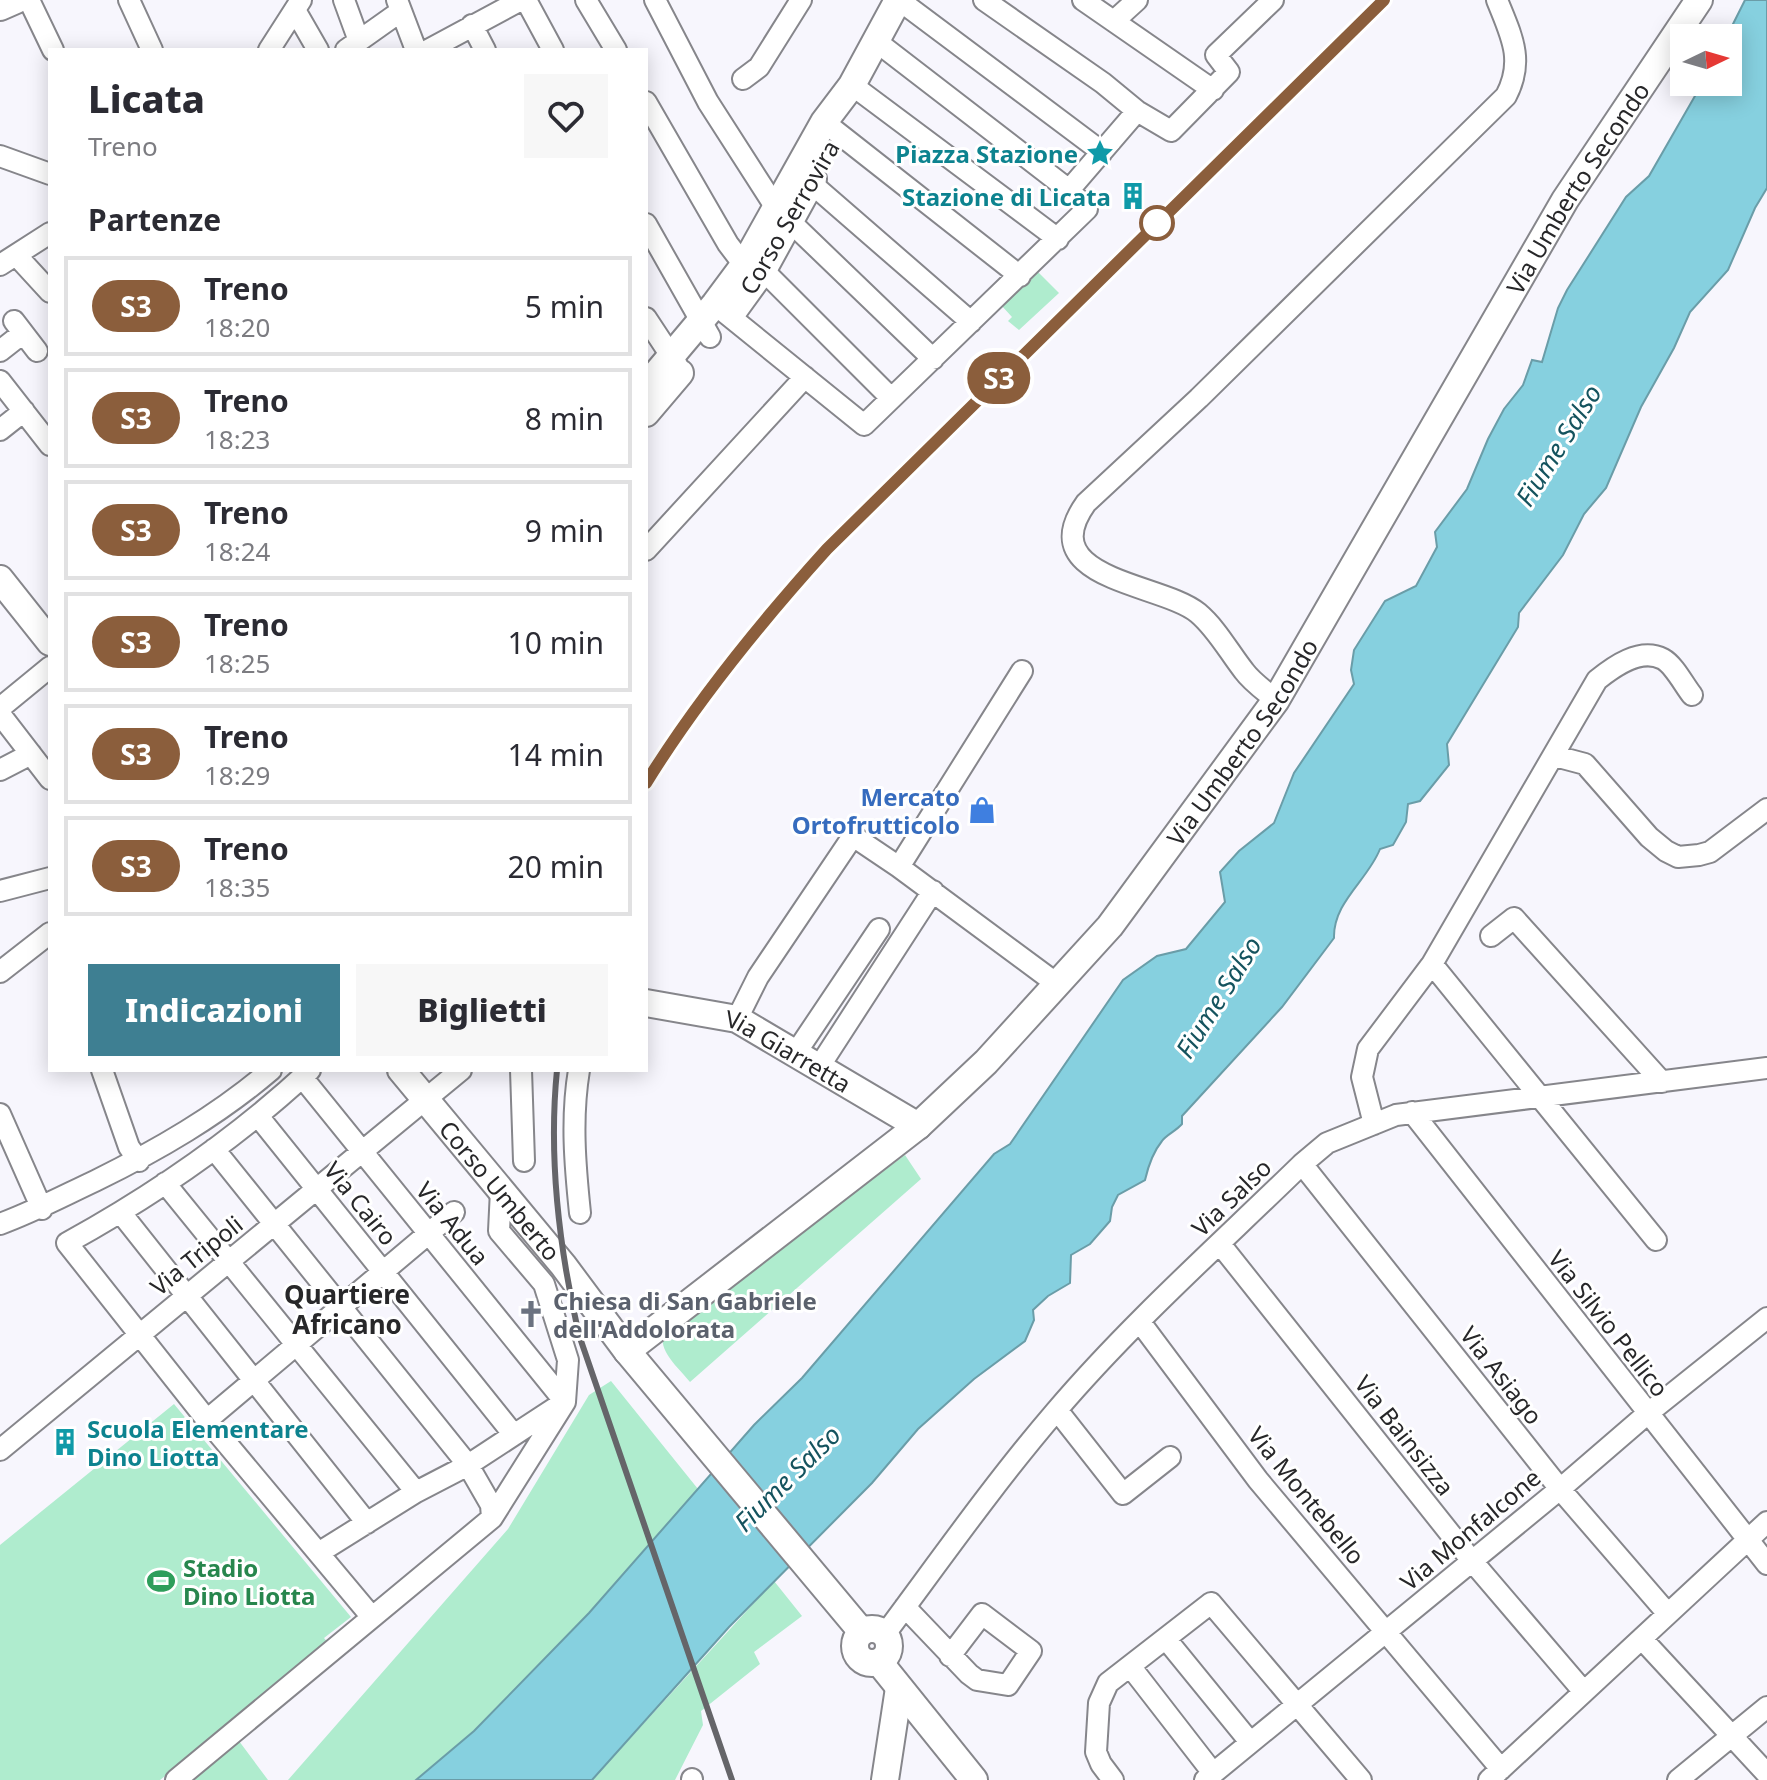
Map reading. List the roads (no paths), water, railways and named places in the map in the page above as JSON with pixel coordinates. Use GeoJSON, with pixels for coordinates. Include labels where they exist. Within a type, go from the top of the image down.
{"type":"FeatureCollection","features":[{"type":"Feature","properties":{"kind":"main road"},"geometry":{"type":"LineString","coordinates":[[0,7],[16,0]]}},
{"type":"Feature","properties":{"kind":"main road","name":"Corso Serrovira"},"geometry":{"type":"LineString","coordinates":[[648,398],[754,268],[898,0]]}},
{"type":"Feature","properties":{"kind":"main road","name":"Via Umberto Secondo"},"geometry":{"type":"LineString","coordinates":[[627,1351],[918,1126],[986,1062],[1110,926],[1276,700],[1565,200],[1699,0]]}},
{"type":"Feature","properties":{"kind":"main road","name":"Corso Serrovira"},"geometry":{"type":"LineString","coordinates":[[783,214],[811,183],[831,128]]}},
{"type":"Feature","properties":{"kind":"main road"},"geometry":{"type":"LineString","coordinates":[[0,579],[48,639]]}},
{"type":"Feature","properties":{"kind":"main road","name":"Via Giarretta"},"geometry":{"type":"LineString","coordinates":[[648,1003],[737,1019],[918,1126]]}},
{"type":"Feature","properties":{"kind":"main road","name":"Corso Umberto"},"geometry":{"type":"LineString","coordinates":[[403,1072],[563,1265],[627,1351],[839,1607],[873,1633]]}},
{"type":"Feature","properties":{"kind":"main road"},"geometry":{"type":"LineString","coordinates":[[873,1633],[889,1649],[879,1662],[974,1780]]}},
{"type":"Feature","properties":{"kind":"main road"},"geometry":{"type":"LineString","coordinates":[[885,1780],[899,1688]]}},
{"type":"Feature","properties":{"kind":"street"},"geometry":{"type":"LineString","coordinates":[[29,0],[52,48]]}},
{"type":"Feature","properties":{"kind":"street"},"geometry":{"type":"LineString","coordinates":[[129,0],[151,48]]}},
{"type":"Feature","properties":{"kind":"street"},"geometry":{"type":"LineString","coordinates":[[344,0],[352,45]]}},
{"type":"Feature","properties":{"kind":"street"},"geometry":{"type":"LineString","coordinates":[[432,48],[524,0],[552,48]]}},
{"type":"Feature","properties":{"kind":"street"},"geometry":{"type":"LineString","coordinates":[[586,0],[615,48]]}},
{"type":"Feature","properties":{"kind":"street"},"geometry":{"type":"LineString","coordinates":[[655,0],[708,102],[783,214],[933,359]]}},
{"type":"Feature","properties":{"kind":"street"},"geometry":{"type":"LineString","coordinates":[[743,79],[759,67],[801,0]]}},
{"type":"Feature","properties":{"kind":"street"},"geometry":{"type":"LineString","coordinates":[[898,0],[1102,152]]}},
{"type":"Feature","properties":{"kind":"street"},"geometry":{"type":"LineString","coordinates":[[984,0],[1103,83],[1137,111],[1171,131],[1229,72],[1216,55],[1273,0]]}},
{"type":"Feature","properties":{"kind":"street"},"geometry":{"type":"LineString","coordinates":[[1083,0],[1213,90]]}},
{"type":"Feature","properties":{"kind":"street"},"geometry":{"type":"LineString","coordinates":[[1114,21],[1137,0]]}},
{"type":"Feature","properties":{"kind":"street"},"geometry":{"type":"LineString","coordinates":[[1276,700],[1246,674],[1216,632],[1195,611],[1174,599],[1110,578],[1084,561],[1074,543],[1074,522],[1086,503],[1199,398],[1506,96],[1516,70],[1515,54],[1497,0]]}},
{"type":"Feature","properties":{"kind":"street"},"geometry":{"type":"LineString","coordinates":[[270,48],[298,5]]}},
{"type":"Feature","properties":{"kind":"street"},"geometry":{"type":"LineString","coordinates":[[298,5],[317,48]]}},
{"type":"Feature","properties":{"kind":"street"},"geometry":{"type":"LineString","coordinates":[[352,45],[399,5],[415,48]]}},
{"type":"Feature","properties":{"kind":"street"},"geometry":{"type":"LineString","coordinates":[[472,25],[484,48]]}},
{"type":"Feature","properties":{"kind":"street"},"geometry":{"type":"LineString","coordinates":[[648,227],[714,319],[805,377],[864,425],[1087,209],[1069,190],[877,42]]}},
{"type":"Feature","properties":{"kind":"street"},"geometry":{"type":"LineString","coordinates":[[852,85],[1058,239]]}},
{"type":"Feature","properties":{"kind":"street"},"geometry":{"type":"LineString","coordinates":[[648,105],[728,244],[891,398]]}},
{"type":"Feature","properties":{"kind":"street"},"geometry":{"type":"LineString","coordinates":[[1069,190],[1137,111]]}},
{"type":"Feature","properties":{"kind":"street"},"geometry":{"type":"LineString","coordinates":[[831,128],[1020,276]]}},
{"type":"Feature","properties":{"kind":"street"},"geometry":{"type":"LineString","coordinates":[[0,156],[48,173]]}},
{"type":"Feature","properties":{"kind":"street"},"geometry":{"type":"LineString","coordinates":[[811,183],[971,322]]}},
{"type":"Feature","properties":{"kind":"street"},"geometry":{"type":"LineString","coordinates":[[48,234],[8,260],[48,290]]}},
{"type":"Feature","properties":{"kind":"street"},"geometry":{"type":"LineString","coordinates":[[648,321],[676,364]]}},
{"type":"Feature","properties":{"kind":"street"},"geometry":{"type":"LineString","coordinates":[[0,351],[18,327],[37,351]]}},
{"type":"Feature","properties":{"kind":"street"},"geometry":{"type":"LineString","coordinates":[[648,548],[805,377]]}},
{"type":"Feature","properties":{"kind":"street"},"geometry":{"type":"LineString","coordinates":[[0,381],[41,432]]}},
{"type":"Feature","properties":{"kind":"street"},"geometry":{"type":"LineString","coordinates":[[0,430],[24,411]]}},
{"type":"Feature","properties":{"kind":"street"},"geometry":{"type":"LineString","coordinates":[[1374,1124],[1362,1077],[1368,1049],[1432,964],[1597,680],[1624,661],[1652,656],[1665,659],[1692,695]]}},
{"type":"Feature","properties":{"kind":"street"},"geometry":{"type":"LineString","coordinates":[[48,669],[0,711],[48,776]]}},
{"type":"Feature","properties":{"kind":"street"},"geometry":{"type":"LineString","coordinates":[[899,867],[1022,671]]}},
{"type":"Feature","properties":{"kind":"street"},"geometry":{"type":"LineString","coordinates":[[0,770],[31,754]]}},
{"type":"Feature","properties":{"kind":"street"},"geometry":{"type":"LineString","coordinates":[[1555,756],[1585,764],[1649,837],[1678,857],[1710,852],[1767,809]]}},
{"type":"Feature","properties":{"kind":"street"},"geometry":{"type":"LineString","coordinates":[[737,1019],[758,977],[853,836],[933,891],[1057,984]]}},
{"type":"Feature","properties":{"kind":"street"},"geometry":{"type":"LineString","coordinates":[[0,891],[48,879]]}},
{"type":"Feature","properties":{"kind":"street"},"geometry":{"type":"LineString","coordinates":[[819,1067],[933,891]]}},
{"type":"Feature","properties":{"kind":"street"},"geometry":{"type":"LineString","coordinates":[[1491,936],[1514,918],[1575,982],[1662,1082]]}},
{"type":"Feature","properties":{"kind":"street"},"geometry":{"type":"LineString","coordinates":[[795,1054],[879,929]]}},
{"type":"Feature","properties":{"kind":"street"},"geometry":{"type":"LineString","coordinates":[[0,972],[48,935]]}},
{"type":"Feature","properties":{"kind":"street"},"geometry":{"type":"LineString","coordinates":[[1432,964],[1656,1240]]}},
{"type":"Feature","properties":{"kind":"street","name":"Via Salso"},"geometry":{"type":"LineString","coordinates":[[873,1633],[905,1607],[1057,1410],[1140,1322],[1327,1143],[1396,1115],[1412,1112],[1767,1068]]}},
{"type":"Feature","properties":{"kind":"street"},"geometry":{"type":"LineString","coordinates":[[103,1072],[129,1147],[139,1161]]}},
{"type":"Feature","properties":{"kind":"street"},"geometry":{"type":"LineString","coordinates":[[0,1224],[42,1209],[139,1161],[193,1129],[268,1072]]}},
{"type":"Feature","properties":{"kind":"street","name":"Via Tripoli"},"geometry":{"type":"LineString","coordinates":[[0,1450],[459,1072]]}},
{"type":"Feature","properties":{"kind":"street"},"geometry":{"type":"LineString","coordinates":[[521,1072],[524,1161]]}},
{"type":"Feature","properties":{"kind":"street"},"geometry":{"type":"LineString","coordinates":[[579,1072],[575,1097],[575,1158],[580,1213]]}},
{"type":"Feature","properties":{"kind":"street"},"geometry":{"type":"LineString","coordinates":[[306,1074],[214,1149],[121,1213],[67,1243],[207,1420],[371,1616]]}},
{"type":"Feature","properties":{"kind":"street","name":"Via Adua"},"geometry":{"type":"LineString","coordinates":[[306,1074],[362,1152],[565,1402]]}},
{"type":"Feature","properties":{"kind":"street","name":"Via Silvio Pellico"},"geometry":{"type":"LineString","coordinates":[[1412,1112],[1767,1564]]}},
{"type":"Feature","properties":{"kind":"street"},"geometry":{"type":"LineString","coordinates":[[0,1114],[42,1209]]}},
{"type":"Feature","properties":{"kind":"street","name":"Via Cairo"},"geometry":{"type":"LineString","coordinates":[[258,1116],[514,1435]]}},
{"type":"Feature","properties":{"kind":"street"},"geometry":{"type":"LineString","coordinates":[[214,1149],[468,1465],[491,1505],[492,1518]]}},
{"type":"Feature","properties":{"kind":"street","name":"Via Asiago"},"geometry":{"type":"LineString","coordinates":[[1302,1164],[1560,1489],[1668,1614]]}},
{"type":"Feature","properties":{"kind":"street"},"geometry":{"type":"LineString","coordinates":[[165,1183],[416,1492]]}},
{"type":"Feature","properties":{"kind":"street"},"geometry":{"type":"LineString","coordinates":[[176,1780],[492,1518],[565,1402],[568,1360],[544,1284],[499,1231],[501,1190]]}},
{"type":"Feature","properties":{"kind":"street"},"geometry":{"type":"LineString","coordinates":[[207,1420],[454,1212]]}},
{"type":"Feature","properties":{"kind":"street"},"geometry":{"type":"LineString","coordinates":[[121,1213],[367,1523]]}},
{"type":"Feature","properties":{"kind":"street","name":"Via Bainsizza"},"geometry":{"type":"LineString","coordinates":[[1220,1244],[1472,1561],[1584,1692]]}},
{"type":"Feature","properties":{"kind":"street","name":"Via Monfalcone"},"geometry":{"type":"LineString","coordinates":[[1209,1776],[1767,1318]]}},
{"type":"Feature","properties":{"kind":"street","name":"Via Montebello"},"geometry":{"type":"LineString","coordinates":[[1140,1322],[1258,1480],[1386,1632],[1495,1774]]}},
{"type":"Feature","properties":{"kind":"street"},"geometry":{"type":"LineString","coordinates":[[320,1552],[416,1492],[468,1465],[565,1402]]}},
{"type":"Feature","properties":{"kind":"street"},"geometry":{"type":"LineString","coordinates":[[1057,1410],[1123,1494],[1170,1457]]}},
{"type":"Feature","properties":{"kind":"street"},"geometry":{"type":"LineString","coordinates":[[1495,1774],[1767,1522]]}},
{"type":"Feature","properties":{"kind":"street"},"geometry":{"type":"LineString","coordinates":[[1113,1780],[1096,1752],[1099,1703],[1108,1683],[1211,1603],[1361,1780]]}},
{"type":"Feature","properties":{"kind":"street"},"geometry":{"type":"LineString","coordinates":[[905,1607],[950,1656],[977,1680],[1008,1685],[1031,1651],[982,1614],[950,1656]]}},
{"type":"Feature","properties":{"kind":"street"},"geometry":{"type":"LineString","coordinates":[[1166,1639],[1250,1742]]}},
{"type":"Feature","properties":{"kind":"street"},"geometry":{"type":"LineString","coordinates":[[1642,1639],[1767,1774]]}},
{"type":"Feature","properties":{"kind":"street"},"geometry":{"type":"LineString","coordinates":[[1130,1666],[1209,1776]]}},
{"type":"Feature","properties":{"kind":"street"},"geometry":{"type":"LineString","coordinates":[[1678,1780],[1767,1707]]}},
{"type":"Feature","properties":{"kind":"water","name":"Fiume Salso"},"geometry":{"type":"Polygon","coordinates":[[[1745,0],[1767,0],[1767,188],[1728,270],[1690,312],[1641,407],[1606,488],[1584,514],[1563,555],[1519,613],[1518,627],[1447,744],[1449,765],[1420,801],[1408,804],[1406,822],[1393,845],[1380,849],[1345,902],[1335,925],[1334,938],[1282,1007],[1182,1116],[1182,1124],[1162,1141],[1151,1160],[1145,1180],[1118,1195],[1110,1221],[1090,1244],[1071,1255],[1070,1283],[1048,1296],[1033,1310],[1034,1320],[1025,1341],[974,1379],[918,1429],[872,1483],[729,1627],[592,1780],[416,1780],[474,1731],[589,1613],[754,1425],[802,1378],[994,1154],[1010,1144],[1123,980],[1157,956],[1186,949],[1225,902],[1220,872],[1239,851],[1274,823],[1294,773],[1354,684],[1351,670],[1354,650],[1385,601],[1416,586],[1437,547],[1435,532],[1467,489],[1488,439],[1504,409],[1523,385],[1532,360],[1542,362],[1558,308],[1567,290],[1626,197],[1649,176],[1695,96],[1742,96],[1742,24],[1733,24],[1745,0]]]}},
{"type":"Feature","properties":{"kind":"railway"},"geometry":{"type":"LineString","coordinates":[[648,780],[731,662],[827,549],[1385,0]]}},
{"type":"Feature","properties":{"kind":"railway"},"geometry":{"type":"LineString","coordinates":[[557,1072],[554,1137],[557,1204],[579,1335],[732,1780]]}},
{"type":"Feature","properties":{"kind":"train","name":"S3"},"geometry":{"type":"LineString","coordinates":[[648,780],[705,696],[827,549],[1384,0]]}},
{"type":"Feature","properties":{"kind":"place","name":"Piazza Stazione"},"geometry":{"type":"Point","coordinates":[1100,153]}},
{"type":"Feature","properties":{"kind":"place","name":"Stazione di Licata"},"geometry":{"type":"Point","coordinates":[1133,196]}},
{"type":"Feature","properties":{"kind":"place","name":"Mercato Ortofrutticolo"},"geometry":{"type":"Point","coordinates":[982,810]}},
{"type":"Feature","properties":{"kind":"place","name":"Chiesa di San Gabriele dell'Addolorata"},"geometry":{"type":"Point","coordinates":[531,1314]}},
{"type":"Feature","properties":{"kind":"place","name":"Scuola Elementare Dino Liotta"},"geometry":{"type":"Point","coordinates":[65,1442]}},
{"type":"Feature","properties":{"kind":"place","name":"Stadio Dino Liotta"},"geometry":{"type":"Point","coordinates":[161,1581]}},
{"type":"Feature","properties":{"kind":"district","name":"Quartiere Africano"},"geometry":{"type":"Point","coordinates":[347,1309]}}]}
